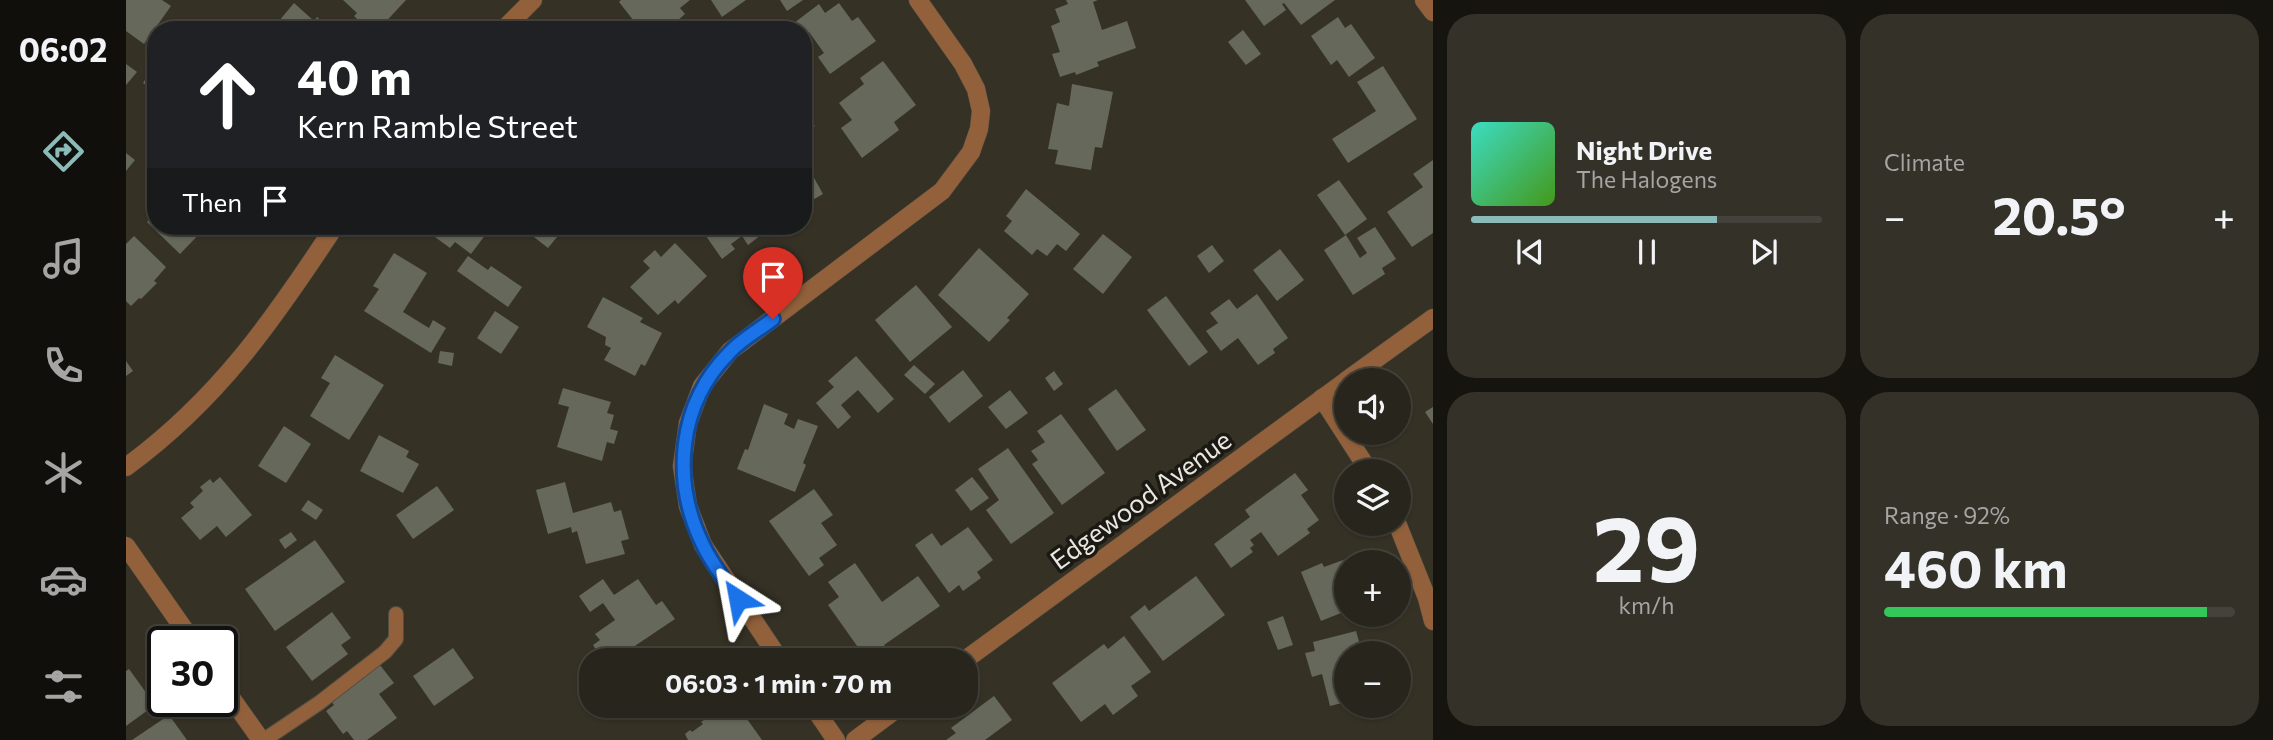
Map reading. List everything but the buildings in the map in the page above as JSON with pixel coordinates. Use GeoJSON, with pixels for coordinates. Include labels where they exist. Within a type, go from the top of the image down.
{"type":"FeatureCollection","features":[{"type":"Feature","properties":{"kind":"street"},"geometry":{"type":"LineString","coordinates":[[512,21],[533,0]]}},
{"type":"Feature","properties":{"kind":"street"},"geometry":{"type":"LineString","coordinates":[[772,648],[703,545],[688,506],[682,466],[688,423],[702,386],[730,351],[943,191],[971,152],[979,129],[981,111],[976,89],[963,64],[918,0]]}},
{"type":"Feature","properties":{"kind":"street"},"geometry":{"type":"LineString","coordinates":[[1424,0],[1433,12]]}},
{"type":"Feature","properties":{"kind":"street"},"geometry":{"type":"LineString","coordinates":[[126,467],[201,404],[251,348],[329,235]]}},
{"type":"Feature","properties":{"kind":"street","name":"Edgewood Avenue"},"geometry":{"type":"LineString","coordinates":[[1363,368],[1433,318]]}},
{"type":"Feature","properties":{"kind":"street","name":"Edgewood Avenue"},"geometry":{"type":"LineString","coordinates":[[978,650],[1334,389]]}},
{"type":"Feature","properties":{"kind":"street"},"geometry":{"type":"LineString","coordinates":[[1322,398],[1361,459]]}},
{"type":"Feature","properties":{"kind":"street"},"geometry":{"type":"LineString","coordinates":[[1402,536],[1427,598],[1433,621]]}},
{"type":"Feature","properties":{"kind":"street"},"geometry":{"type":"LineString","coordinates":[[126,546],[182,626]]}},
{"type":"Feature","properties":{"kind":"street"},"geometry":{"type":"LineString","coordinates":[[238,707],[262,740]]}},
{"type":"Feature","properties":{"kind":"street"},"geometry":{"type":"LineString","coordinates":[[821,718],[836,740]]}},
{"type":"Feature","properties":{"kind":"street"},"geometry":{"type":"LineString","coordinates":[[855,740],[885,718]]}},
{"type":"Feature","properties":{"kind":"lane"},"geometry":{"type":"LineString","coordinates":[[262,740],[319,703],[385,652],[396,639],[396,614]]}},
{"type":"Feature","properties":{"kind":"route"},"geometry":{"type":"LineString","coordinates":[[738,599],[703,545],[688,506],[682,466],[688,423],[702,386],[730,351],[773,319]]}}]}
